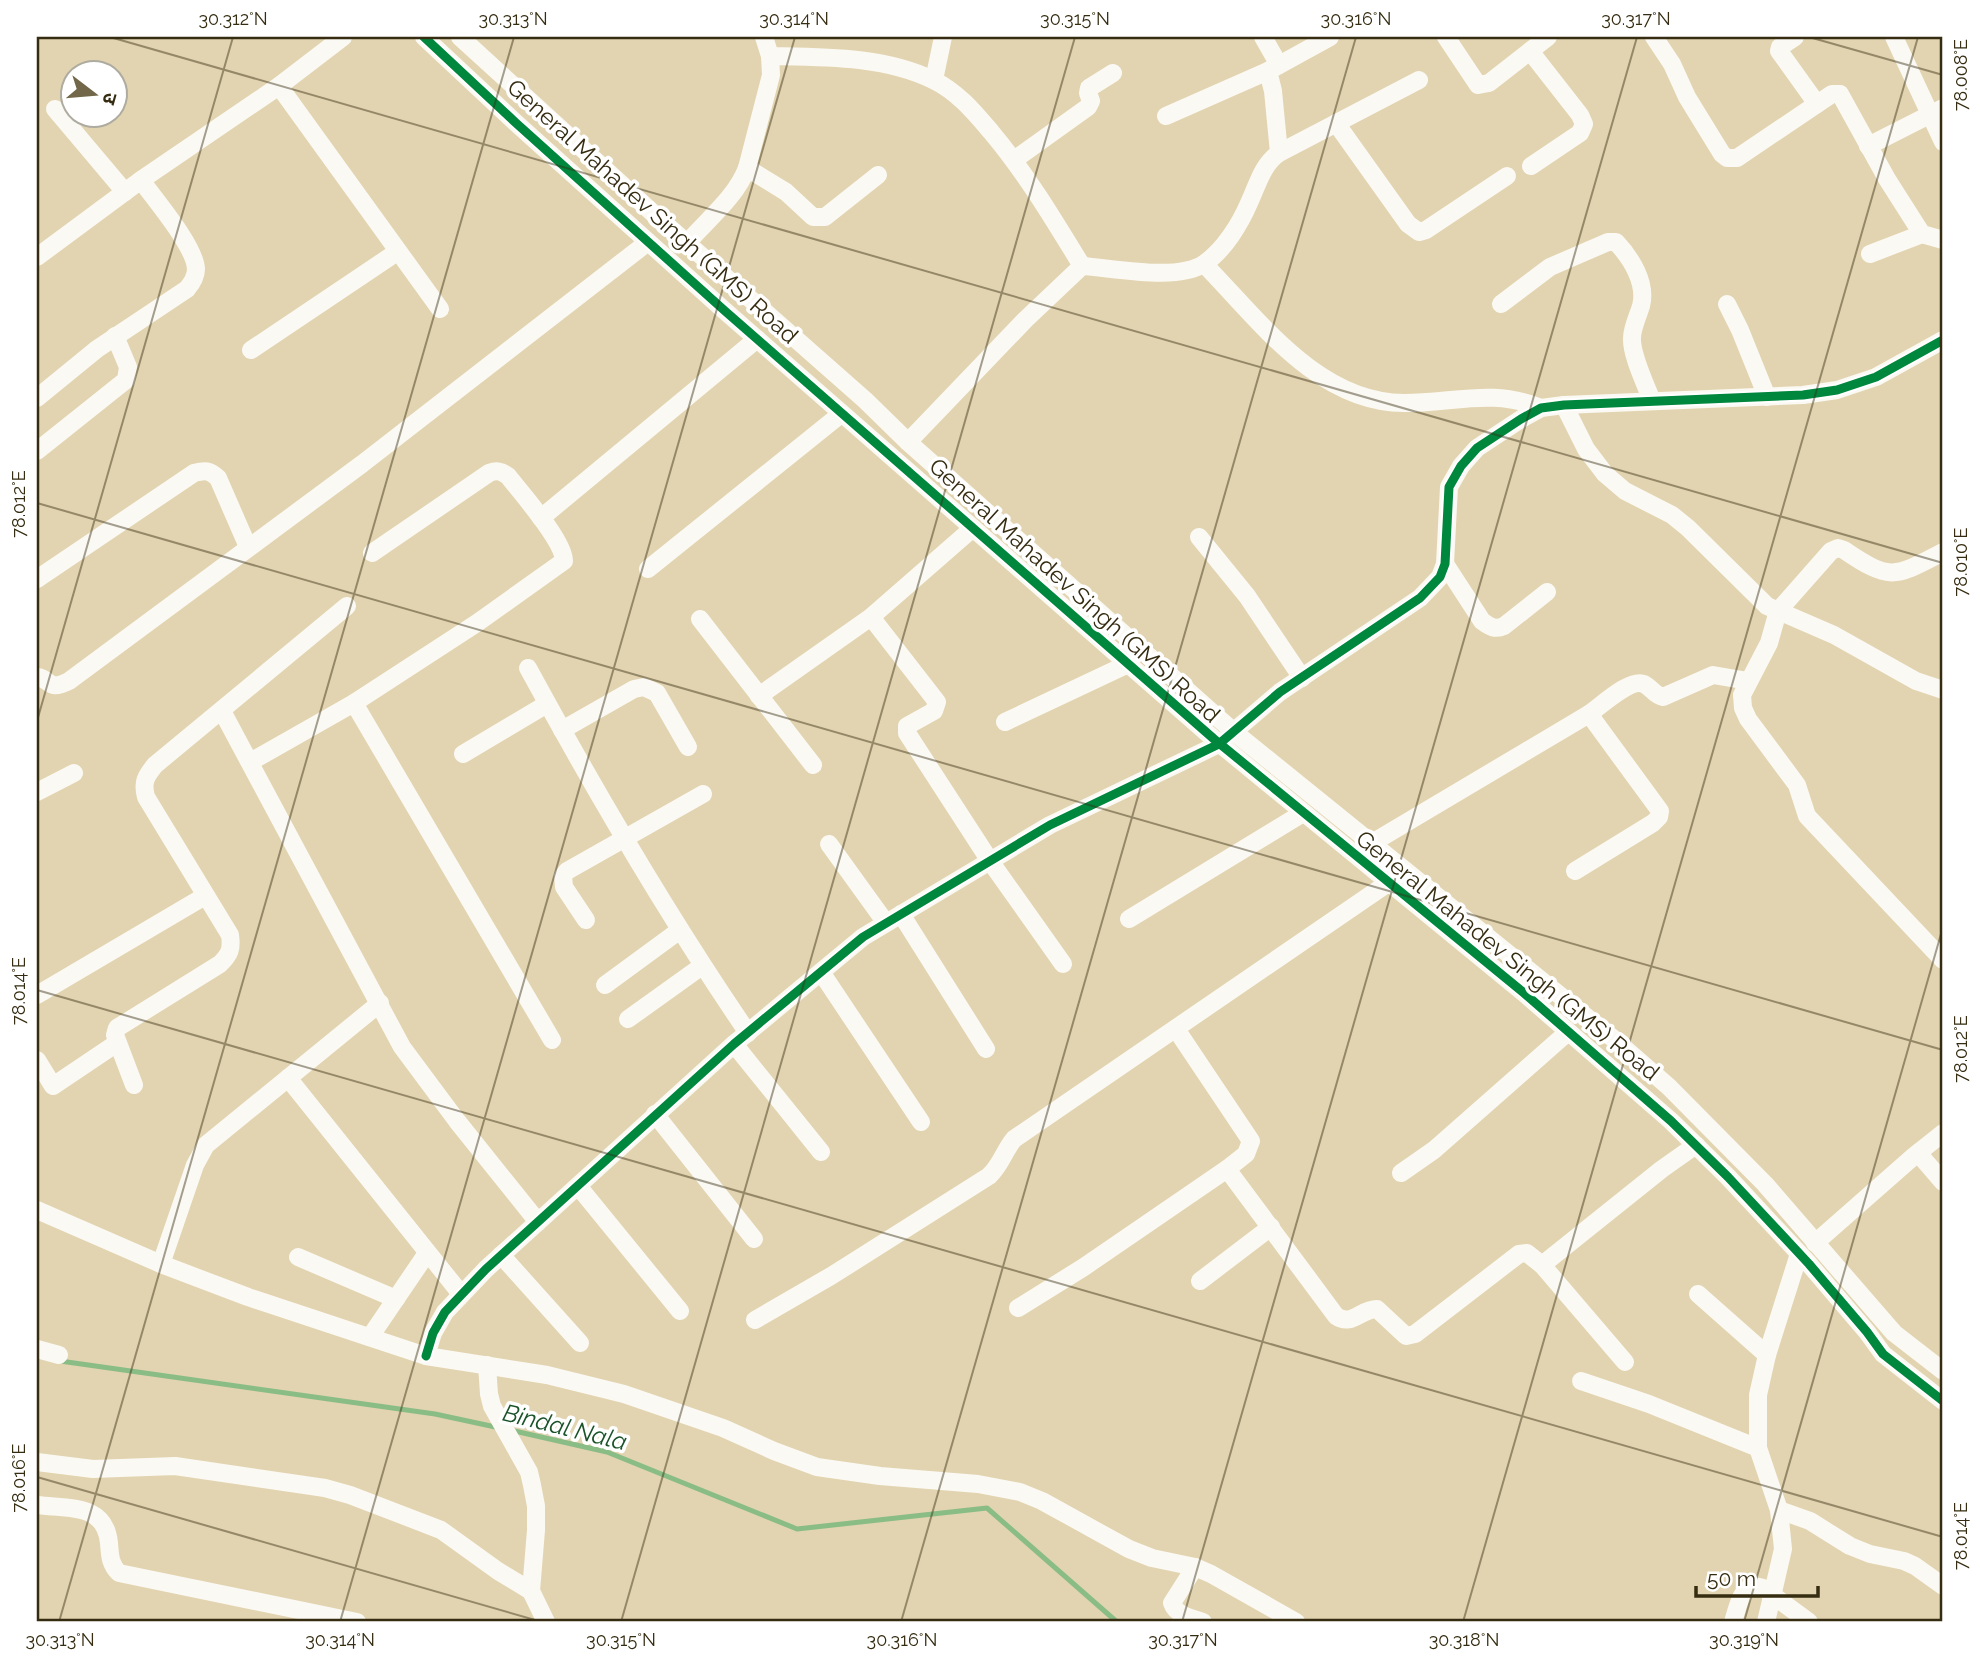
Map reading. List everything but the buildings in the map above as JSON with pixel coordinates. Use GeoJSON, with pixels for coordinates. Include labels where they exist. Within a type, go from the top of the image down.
{"type":"FeatureCollection","features":[{"type":"Feature","properties":{"kind":"street"},"geometry":{"type":"LineString","coordinates":[[37,257],[141,180],[279,86],[343,37]]}},
{"type":"Feature","properties":{"kind":"street"},"geometry":{"type":"LineString","coordinates":[[424,37],[841,414],[1219,744],[1568,1032],[1671,1121],[1799,1254],[1883,1354],[1943,1401]]}},
{"type":"Feature","properties":{"kind":"street","name":"General Mahadev Singh (GMS) Road"},"geometry":{"type":"LineString","coordinates":[[460,37],[1234,732],[1615,1040],[1669,1087],[1765,1184],[1880,1318],[1905,1330],[1943,1357]]}},
{"type":"Feature","properties":{"kind":"street"},"geometry":{"type":"LineString","coordinates":[[688,242],[742,181],[747,168],[771,75],[770,56],[764,37]]}},
{"type":"Feature","properties":{"kind":"street"},"geometry":{"type":"LineString","coordinates":[[934,80],[943,37]]}},
{"type":"Feature","properties":{"kind":"street"},"geometry":{"type":"LineString","coordinates":[[1263,37],[1273,68],[1279,153]]}},
{"type":"Feature","properties":{"kind":"street"},"geometry":{"type":"LineString","coordinates":[[1166,116],[1273,68],[1330,37]]}},
{"type":"Feature","properties":{"kind":"street"},"geometry":{"type":"LineString","coordinates":[[1446,37],[1478,85],[1489,83],[1541,41],[1584,124],[1580,133],[1531,166]]}},
{"type":"Feature","properties":{"kind":"street"},"geometry":{"type":"LineString","coordinates":[[1654,37],[1672,64],[1687,97],[1727,158],[1737,158],[1832,94],[1840,94],[1868,146],[1922,234]]}},
{"type":"Feature","properties":{"kind":"street"},"geometry":{"type":"LineString","coordinates":[[1795,37],[1780,47],[1779,51],[1817,104]]}},
{"type":"Feature","properties":{"kind":"street"},"geometry":{"type":"LineString","coordinates":[[1894,37],[1937,111],[1943,142]]}},
{"type":"Feature","properties":{"kind":"street"},"geometry":{"type":"LineString","coordinates":[[770,56],[860,60],[905,69],[934,80],[970,106],[1014,160],[1082,266]]}},
{"type":"Feature","properties":{"kind":"street"},"geometry":{"type":"LineString","coordinates":[[1014,160],[1088,107],[1091,101],[1089,88],[1113,73]]}},
{"type":"Feature","properties":{"kind":"street"},"geometry":{"type":"LineString","coordinates":[[908,442],[1025,320],[1082,266],[1160,272],[1183,271],[1204,264],[1234,231],[1246,211],[1264,168],[1279,153],[1419,80]]}},
{"type":"Feature","properties":{"kind":"street"},"geometry":{"type":"LineString","coordinates":[[279,86],[440,309]]}},
{"type":"Feature","properties":{"kind":"street"},"geometry":{"type":"LineString","coordinates":[[55,109],[125,192]]}},
{"type":"Feature","properties":{"kind":"street"},"geometry":{"type":"LineString","coordinates":[[1868,146],[1937,111]]}},
{"type":"Feature","properties":{"kind":"street"},"geometry":{"type":"LineString","coordinates":[[1336,123],[1408,224],[1419,232],[1507,176]]}},
{"type":"Feature","properties":{"kind":"street"},"geometry":{"type":"LineString","coordinates":[[747,168],[786,192],[807,213],[818,218],[825,217],[878,175]]}},
{"type":"Feature","properties":{"kind":"street"},"geometry":{"type":"LineString","coordinates":[[37,398],[115,337],[187,289],[195,278],[196,268],[191,250],[141,180]]}},
{"type":"Feature","properties":{"kind":"street"},"geometry":{"type":"LineString","coordinates":[[1870,254],[1922,234],[1943,240]]}},
{"type":"Feature","properties":{"kind":"street"},"geometry":{"type":"LineString","coordinates":[[37,677],[54,686],[69,681],[362,464],[648,242]]}},
{"type":"Feature","properties":{"kind":"street"},"geometry":{"type":"LineString","coordinates":[[1501,304],[1550,267],[1608,242],[1616,242],[1642,285],[1642,303],[1632,338],[1633,349],[1652,401]]}},
{"type":"Feature","properties":{"kind":"street"},"geometry":{"type":"LineString","coordinates":[[250,350],[397,252]]}},
{"type":"Feature","properties":{"kind":"street"},"geometry":{"type":"LineString","coordinates":[[1204,264],[1290,352],[1316,374],[1346,391],[1372,399],[1401,403],[1486,396],[1506,397],[1541,408]]}},
{"type":"Feature","properties":{"kind":"street"},"geometry":{"type":"LineString","coordinates":[[1727,304],[1741,330],[1767,397]]}},
{"type":"Feature","properties":{"kind":"street"},"geometry":{"type":"LineString","coordinates":[[37,451],[126,380],[128,367],[115,337]]}},
{"type":"Feature","properties":{"kind":"street"},"geometry":{"type":"LineString","coordinates":[[541,518],[757,339]]}},
{"type":"Feature","properties":{"kind":"street"},"geometry":{"type":"LineString","coordinates":[[426,1356],[433,1334],[445,1312],[501,1255],[655,1114],[863,937],[1050,825],[1219,744],[1280,692],[1420,598],[1440,577],[1445,564],[1449,487],[1461,466],[1477,448],[1500,432],[1541,408],[1563,405],[1803,396],[1850,386],[1876,377],[1943,340]]}},
{"type":"Feature","properties":{"kind":"street"},"geometry":{"type":"LineString","coordinates":[[1563,405],[1586,449],[1605,474],[1626,491],[1672,515],[1758,598],[1778,611],[1835,635],[1916,681],[1943,690]]}},
{"type":"Feature","properties":{"kind":"street"},"geometry":{"type":"LineString","coordinates":[[648,569],[841,414]]}},
{"type":"Feature","properties":{"kind":"street"},"geometry":{"type":"LineString","coordinates":[[37,579],[194,473],[205,470],[211,471],[218,478],[248,547]]}},
{"type":"Feature","properties":{"kind":"street"},"geometry":{"type":"LineString","coordinates":[[250,762],[354,704],[564,561],[564,554],[541,518],[502,471],[489,473],[372,553]]}},
{"type":"Feature","properties":{"kind":"street"},"geometry":{"type":"LineString","coordinates":[[760,696],[870,617],[973,528]]}},
{"type":"Feature","properties":{"kind":"street"},"geometry":{"type":"LineString","coordinates":[[1199,537],[1247,596],[1302,678]]}},
{"type":"Feature","properties":{"kind":"street"},"geometry":{"type":"LineString","coordinates":[[1943,552],[1895,574],[1880,572],[1844,550],[1838,548],[1831,551],[1778,611],[1769,643],[1742,695],[1743,708],[1754,727],[1797,785],[1807,816],[1943,960]]}},
{"type":"Feature","properties":{"kind":"street"},"geometry":{"type":"LineString","coordinates":[[1445,564],[1482,621],[1491,628],[1504,625],[1547,592]]}},
{"type":"Feature","properties":{"kind":"street"},"geometry":{"type":"LineString","coordinates":[[135,1084],[117,1043],[117,1028],[220,964],[229,956],[232,948],[230,935],[146,797],[143,786],[145,777],[155,765],[347,606]]}},
{"type":"Feature","properties":{"kind":"street"},"geometry":{"type":"LineString","coordinates":[[870,617],[937,702],[934,711],[907,726],[907,733],[990,861],[1063,964]]}},
{"type":"Feature","properties":{"kind":"street"},"geometry":{"type":"LineString","coordinates":[[700,619],[813,765]]}},
{"type":"Feature","properties":{"kind":"street"},"geometry":{"type":"LineString","coordinates":[[1005,722],[1128,664]]}},
{"type":"Feature","properties":{"kind":"street"},"geometry":{"type":"LineString","coordinates":[[528,668],[624,838],[702,966],[741,1039],[821,1152]]}},
{"type":"Feature","properties":{"kind":"street"},"geometry":{"type":"LineString","coordinates":[[1372,843],[1589,714],[1628,685],[1636,682],[1643,684],[1658,697],[1662,697],[1713,675],[1748,681]]}},
{"type":"Feature","properties":{"kind":"street"},"geometry":{"type":"LineString","coordinates":[[562,730],[634,689],[644,687],[657,693],[688,747]]}},
{"type":"Feature","properties":{"kind":"street"},"geometry":{"type":"LineString","coordinates":[[354,704],[552,1040]]}},
{"type":"Feature","properties":{"kind":"street"},"geometry":{"type":"LineString","coordinates":[[463,754],[547,704]]}},
{"type":"Feature","properties":{"kind":"street"},"geometry":{"type":"LineString","coordinates":[[222,711],[402,1047],[538,1222]]}},
{"type":"Feature","properties":{"kind":"street"},"geometry":{"type":"LineString","coordinates":[[1575,871],[1653,823],[1659,817],[1660,811],[1589,714]]}},
{"type":"Feature","properties":{"kind":"street"},"geometry":{"type":"LineString","coordinates":[[37,792],[74,773]]}},
{"type":"Feature","properties":{"kind":"street"},"geometry":{"type":"LineString","coordinates":[[586,920],[564,887],[563,876],[703,794]]}},
{"type":"Feature","properties":{"kind":"street"},"geometry":{"type":"LineString","coordinates":[[1129,919],[1303,813]]}},
{"type":"Feature","properties":{"kind":"street"},"geometry":{"type":"LineString","coordinates":[[830,844],[894,918],[986,1049]]}},
{"type":"Feature","properties":{"kind":"street"},"geometry":{"type":"LineString","coordinates":[[755,1320],[831,1276],[989,1175],[998,1168],[1014,1139],[1388,883]]}},
{"type":"Feature","properties":{"kind":"street"},"geometry":{"type":"LineString","coordinates":[[37,995],[205,896]]}},
{"type":"Feature","properties":{"kind":"street"},"geometry":{"type":"LineString","coordinates":[[605,985],[680,930]]}},
{"type":"Feature","properties":{"kind":"street"},"geometry":{"type":"LineString","coordinates":[[628,1019],[702,966]]}},
{"type":"Feature","properties":{"kind":"street"},"geometry":{"type":"LineString","coordinates":[[821,972],[921,1122]]}},
{"type":"Feature","properties":{"kind":"street"},"geometry":{"type":"LineString","coordinates":[[161,1264],[195,1165],[205,1145],[380,1003]]}},
{"type":"Feature","properties":{"kind":"street"},"geometry":{"type":"LineString","coordinates":[[1018,1308],[1227,1169],[1247,1154],[1251,1147],[1251,1141],[1176,1029]]}},
{"type":"Feature","properties":{"kind":"street"},"geometry":{"type":"LineString","coordinates":[[1401,1173],[1434,1150],[1568,1032]]}},
{"type":"Feature","properties":{"kind":"street"},"geometry":{"type":"LineString","coordinates":[[37,1060],[53,1086],[117,1043]]}},
{"type":"Feature","properties":{"kind":"street"},"geometry":{"type":"LineString","coordinates":[[288,1078],[461,1294]]}},
{"type":"Feature","properties":{"kind":"street"},"geometry":{"type":"LineString","coordinates":[[655,1114],[754,1239]]}},
{"type":"Feature","properties":{"kind":"street"},"geometry":{"type":"LineString","coordinates":[[1815,1243],[1943,1133]]}},
{"type":"Feature","properties":{"kind":"street"},"geometry":{"type":"LineString","coordinates":[[1542,1265],[1696,1145]]}},
{"type":"Feature","properties":{"kind":"street"},"geometry":{"type":"LineString","coordinates":[[1918,1153],[1943,1182]]}},
{"type":"Feature","properties":{"kind":"street"},"geometry":{"type":"LineString","coordinates":[[1227,1169],[1336,1316],[1343,1320],[1349,1320],[1371,1308],[1377,1309],[1406,1336],[1415,1334],[1519,1254],[1527,1253],[1542,1265],[1625,1362]]}},
{"type":"Feature","properties":{"kind":"street"},"geometry":{"type":"LineString","coordinates":[[578,1186],[680,1311]]}},
{"type":"Feature","properties":{"kind":"street"},"geometry":{"type":"LineString","coordinates":[[37,1210],[161,1264],[248,1297],[426,1356],[571,1380],[624,1394],[723,1427],[774,1451],[817,1467],[880,1476],[978,1484],[1020,1492],[1042,1501],[1129,1549],[1152,1558],[1195,1567],[1241,1589],[1296,1622]]}},
{"type":"Feature","properties":{"kind":"street"},"geometry":{"type":"LineString","coordinates":[[1199,1281],[1271,1227]]}},
{"type":"Feature","properties":{"kind":"street"},"geometry":{"type":"LineString","coordinates":[[370,1337],[427,1253]]}},
{"type":"Feature","properties":{"kind":"street"},"geometry":{"type":"LineString","coordinates":[[1766,1622],[1783,1549],[1779,1510],[1758,1448],[1758,1395],[1767,1355],[1799,1254]]}},
{"type":"Feature","properties":{"kind":"street"},"geometry":{"type":"LineString","coordinates":[[501,1255],[580,1343]]}},
{"type":"Feature","properties":{"kind":"street"},"geometry":{"type":"LineString","coordinates":[[298,1258],[396,1299]]}},
{"type":"Feature","properties":{"kind":"street"},"geometry":{"type":"LineString","coordinates":[[1699,1294],[1767,1355]]}},
{"type":"Feature","properties":{"kind":"street"},"geometry":{"type":"LineString","coordinates":[[1880,1318],[1890,1339],[1943,1388]]}},
{"type":"Feature","properties":{"kind":"street"},"geometry":{"type":"LineString","coordinates":[[1867,1332],[1890,1339],[1943,1371]]}},
{"type":"Feature","properties":{"kind":"street"},"geometry":{"type":"LineString","coordinates":[[37,1349],[59,1355]]}},
{"type":"Feature","properties":{"kind":"street"},"geometry":{"type":"LineString","coordinates":[[486,1364],[489,1394],[528,1472],[536,1506],[531,1591],[546,1622]]}},
{"type":"Feature","properties":{"kind":"street"},"geometry":{"type":"LineString","coordinates":[[1581,1381],[1631,1397],[1758,1448]]}},
{"type":"Feature","properties":{"kind":"street"},"geometry":{"type":"LineString","coordinates":[[37,1462],[93,1469],[175,1466],[350,1494],[441,1530],[531,1591]]}},
{"type":"Feature","properties":{"kind":"street"},"geometry":{"type":"LineString","coordinates":[[37,1504],[93,1513],[103,1520],[111,1566],[119,1573],[357,1622]]}},
{"type":"Feature","properties":{"kind":"street"},"geometry":{"type":"LineString","coordinates":[[1779,1510],[1810,1521],[1850,1546],[1916,1566],[1943,1586]]}},
{"type":"Feature","properties":{"kind":"street"},"geometry":{"type":"LineString","coordinates":[[1195,1567],[1172,1603],[1180,1613],[1203,1622]]}},
{"type":"Feature","properties":{"kind":"street"},"geometry":{"type":"LineString","coordinates":[[1733,1622],[1742,1594],[1749,1587],[1756,1586],[1809,1622]]}},
{"type":"Feature","properties":{"kind":"waterway","name":"Bindal Nala"},"geometry":{"type":"LineString","coordinates":[[60,1361],[435,1414],[500,1428]]}},
{"type":"Feature","properties":{"kind":"waterway","name":"Bindal Nala"},"geometry":{"type":"LineString","coordinates":[[510,1430],[607,1452],[797,1529],[987,1508],[1117,1622]]}},
{"type":"Feature","properties":{"kind":"cycle path"},"geometry":{"type":"LineString","coordinates":[[424,37],[725,311],[1214,739],[1524,993],[1671,1121],[1728,1177],[1809,1264],[1883,1354],[1943,1401]]}},
{"type":"Feature","properties":{"kind":"cycle path"},"geometry":{"type":"LineString","coordinates":[[426,1356],[433,1333],[445,1312],[486,1269],[734,1044],[863,937],[1050,825],[1219,744],[1280,692],[1420,598],[1440,577],[1445,564],[1449,487],[1461,466],[1477,448],[1541,408],[1803,395],[1837,390],[1876,377],[1943,340]]}}]}
